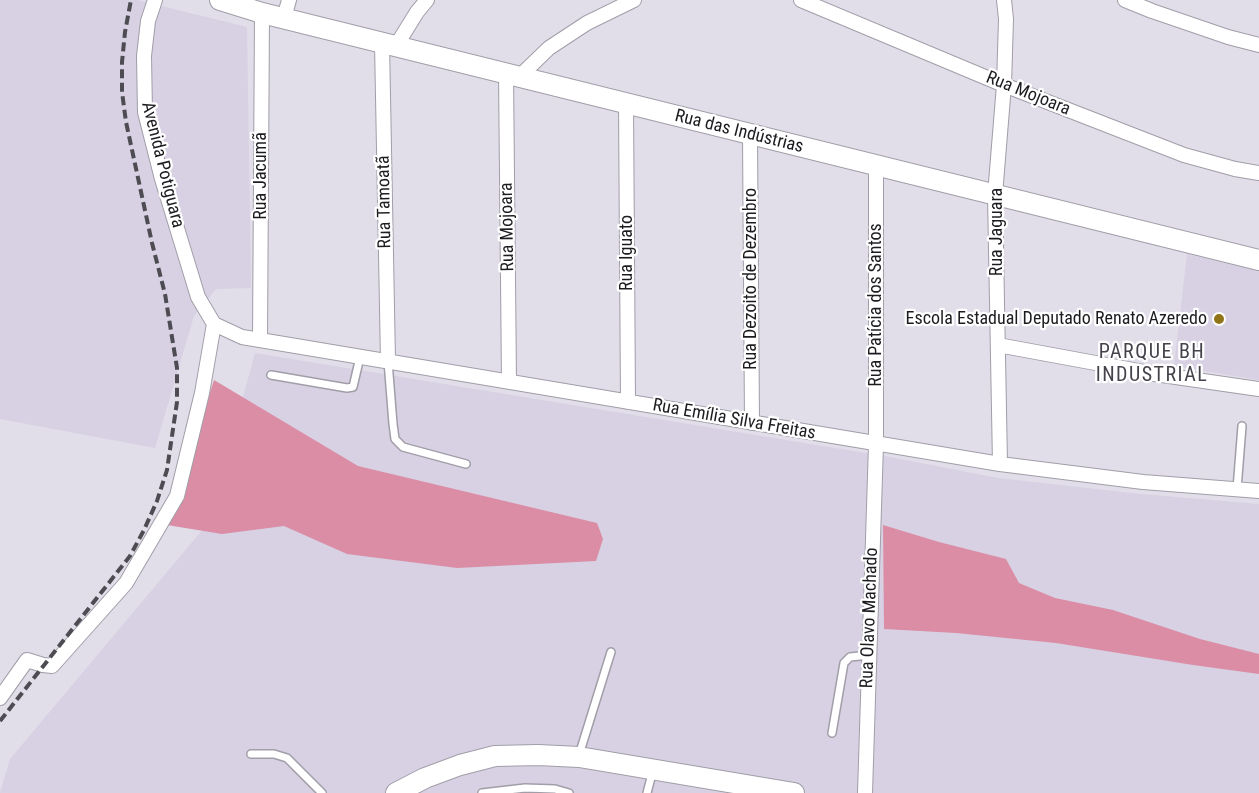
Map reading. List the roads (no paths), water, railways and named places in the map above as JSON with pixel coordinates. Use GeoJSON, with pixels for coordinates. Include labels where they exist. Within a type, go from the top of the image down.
{"type":"FeatureCollection","features":[{"type":"Feature","properties":{"kind":"street","name":"Avenida Potiguara"},"geometry":{"type":"LineString","coordinates":[[155,0],[148,21],[144,56],[145,112],[162,179],[198,297],[214,324]]}},
{"type":"Feature","properties":{"kind":"street","name":"Rua das Indústrias"},"geometry":{"type":"LineString","coordinates":[[220,0],[262,13],[287,9],[389,45],[1259,260]]}},
{"type":"Feature","properties":{"kind":"street"},"geometry":{"type":"LineString","coordinates":[[389,45],[427,0]]}},
{"type":"Feature","properties":{"kind":"street"},"geometry":{"type":"LineString","coordinates":[[513,75],[587,23],[634,0]]}},
{"type":"Feature","properties":{"kind":"street","name":"Rua Mojoara"},"geometry":{"type":"LineString","coordinates":[[801,0],[1004,85],[1184,155],[1259,173]]}},
{"type":"Feature","properties":{"kind":"street","name":"Rua Jaguara"},"geometry":{"type":"LineString","coordinates":[[1000,464],[995,195],[1004,85],[1006,19],[1004,0]]}},
{"type":"Feature","properties":{"kind":"street"},"geometry":{"type":"LineString","coordinates":[[1125,0],[1228,37],[1259,45]]}},
{"type":"Feature","properties":{"kind":"street","name":"Rua Jacumã"},"geometry":{"type":"LineString","coordinates":[[261,340],[262,13]]}},
{"type":"Feature","properties":{"kind":"street","name":"Rua Tamoatã"},"geometry":{"type":"LineString","coordinates":[[388,362],[389,45]]}},
{"type":"Feature","properties":{"kind":"street","name":"Rua Mojoara"},"geometry":{"type":"LineString","coordinates":[[509,382],[513,75]]}},
{"type":"Feature","properties":{"kind":"street","name":"Rua Iguato"},"geometry":{"type":"LineString","coordinates":[[626,103],[628,402]]}},
{"type":"Feature","properties":{"kind":"street","name":"Rua Dezoito de Dezembro"},"geometry":{"type":"LineString","coordinates":[[750,135],[752,423]]}},
{"type":"Feature","properties":{"kind":"street","name":"Rua Patícia dos Santos"},"geometry":{"type":"LineString","coordinates":[[876,166],[876,444]]}},
{"type":"Feature","properties":{"kind":"street","name":"Rua Emília Silva Freitas"},"geometry":{"type":"LineString","coordinates":[[214,324],[243,337],[1000,464],[1143,482],[1259,491]]}},
{"type":"Feature","properties":{"kind":"street"},"geometry":{"type":"LineString","coordinates":[[0,698],[27,660],[52,666],[126,583],[177,496],[202,393],[214,324]]}},
{"type":"Feature","properties":{"kind":"street"},"geometry":{"type":"LineString","coordinates":[[998,345],[1155,374],[1259,389]]}},
{"type":"Feature","properties":{"kind":"street","name":"Rua Olavo Machado"},"geometry":{"type":"LineString","coordinates":[[865,793],[876,444]]}},
{"type":"Feature","properties":{"kind":"street"},"geometry":{"type":"LineString","coordinates":[[396,793],[460,765],[495,756],[538,755],[579,757],[794,793]]}},
{"type":"Feature","properties":{"kind":"lane"},"geometry":{"type":"LineString","coordinates":[[271,375],[352,387],[360,357]]}},
{"type":"Feature","properties":{"kind":"lane"},"geometry":{"type":"LineString","coordinates":[[388,362],[396,439],[403,447],[466,464]]}},
{"type":"Feature","properties":{"kind":"lane"},"geometry":{"type":"LineString","coordinates":[[1237,490],[1242,426]]}},
{"type":"Feature","properties":{"kind":"lane"},"geometry":{"type":"LineString","coordinates":[[579,757],[611,652]]}},
{"type":"Feature","properties":{"kind":"lane"},"geometry":{"type":"LineString","coordinates":[[832,733],[844,663],[850,657],[869,655]]}},
{"type":"Feature","properties":{"kind":"lane"},"geometry":{"type":"LineString","coordinates":[[251,754],[274,754],[287,758],[322,793]]}},
{"type":"Feature","properties":{"kind":"lane"},"geometry":{"type":"LineString","coordinates":[[647,793],[653,770]]}},
{"type":"Feature","properties":{"kind":"lane"},"geometry":{"type":"LineString","coordinates":[[482,793],[525,788],[555,789],[568,793]]}},
{"type":"Feature","properties":{"kind":"railway"},"geometry":{"type":"LineString","coordinates":[[0,721],[130,556],[157,501],[167,470],[177,402],[177,368],[165,294],[126,122],[122,92],[122,62],[131,0]]}},
{"type":"Feature","properties":{"kind":"place","name":"Escola Estadual Deputado Renato Azeredo"},"geometry":{"type":"Point","coordinates":[1219,319]}},
{"type":"Feature","properties":{"kind":"district","name":"PARQUE BH INDUSTRIAL"},"geometry":{"type":"Point","coordinates":[1152,364]}}]}
